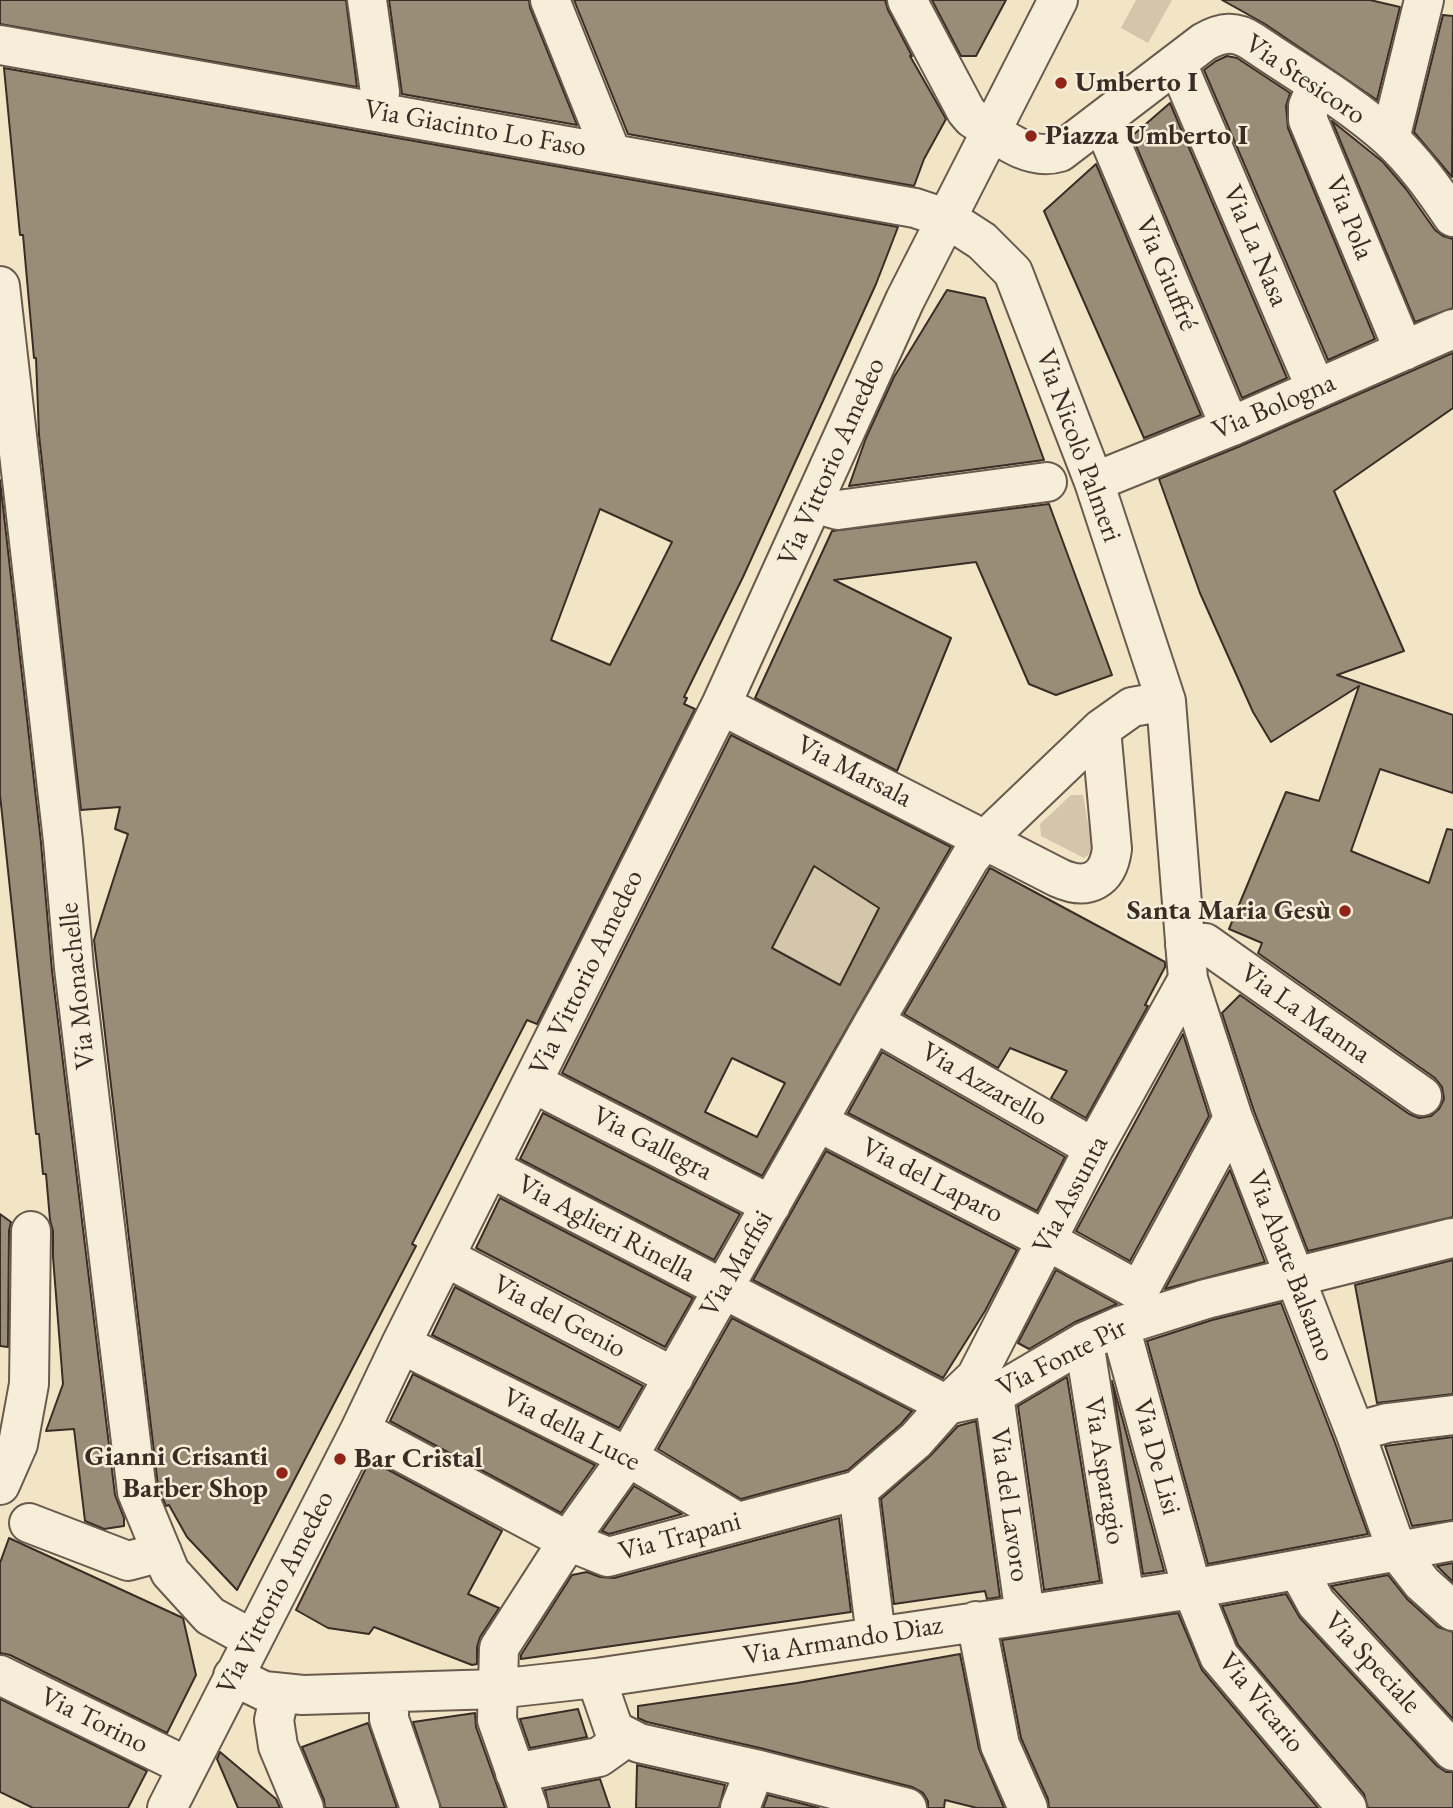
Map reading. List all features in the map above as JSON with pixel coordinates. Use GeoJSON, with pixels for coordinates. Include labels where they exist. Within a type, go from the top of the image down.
{"type":"FeatureCollection","features":[{"type":"Feature","properties":{"kind":"street"},"geometry":{"type":"LineString","coordinates":[[367,0],[380,92],[377,113]]}},
{"type":"Feature","properties":{"kind":"street"},"geometry":{"type":"LineString","coordinates":[[550,0],[611,152]]}},
{"type":"Feature","properties":{"kind":"street"},"geometry":{"type":"LineString","coordinates":[[907,0],[966,111],[992,131]]}},
{"type":"Feature","properties":{"kind":"street","name":"Via Vittorio Amedeo"},"geometry":{"type":"LineString","coordinates":[[167,1808],[360,1430],[721,705],[905,300],[1058,0]]}},
{"type":"Feature","properties":{"kind":"street"},"geometry":{"type":"LineString","coordinates":[[1390,139],[1424,0]]}},
{"type":"Feature","properties":{"kind":"street","name":"Via Stesicoro"},"geometry":{"type":"LineString","coordinates":[[992,131],[1038,155],[1060,152],[1216,35],[1242,35],[1355,110],[1390,139],[1425,177],[1453,217]]}},
{"type":"Feature","properties":{"kind":"street","name":"Via Giacinto Lo Faso"},"geometry":{"type":"LineString","coordinates":[[0,45],[611,152],[915,208],[948,219]]}},
{"type":"Feature","properties":{"kind":"street","name":"Via La Nasa"},"geometry":{"type":"LineString","coordinates":[[1175,64],[1316,389]]}},
{"type":"Feature","properties":{"kind":"street","name":"Via Pola"},"geometry":{"type":"LineString","coordinates":[[1317,85],[1308,106],[1308,120],[1404,351]]}},
{"type":"Feature","properties":{"kind":"street","name":"Via Giuffré"},"geometry":{"type":"LineString","coordinates":[[1099,122],[1109,138],[1230,427]]}},
{"type":"Feature","properties":{"kind":"street","name":"Via Nicolò Palmeri"},"geometry":{"type":"LineString","coordinates":[[948,219],[982,241],[1013,272],[1094,482],[1166,701],[1187,962]]}},
{"type":"Feature","properties":{"kind":"street","name":"Via Monachelle"},"geometry":{"type":"LineString","coordinates":[[0,286],[62,828],[74,968],[137,1492],[170,1572],[210,1616],[252,1639]]}},
{"type":"Feature","properties":{"kind":"street","name":"Via Bologna"},"geometry":{"type":"LineString","coordinates":[[1094,482],[1230,427],[1453,329]]}},
{"type":"Feature","properties":{"kind":"street"},"geometry":{"type":"LineString","coordinates":[[813,503],[838,510],[1047,482]]}},
{"type":"Feature","properties":{"kind":"street","name":"Via Marfisi"},"geometry":{"type":"LineString","coordinates":[[521,1791],[497,1720],[499,1648],[568,1541],[628,1457],[970,858],[986,839],[1101,729],[1132,707],[1166,701]]}},
{"type":"Feature","properties":{"kind":"street","name":"Via Marsala"},"geometry":{"type":"LineString","coordinates":[[721,705],[1070,883],[1080,884],[1100,877],[1107,870],[1112,849],[1101,729]]}},
{"type":"Feature","properties":{"kind":"street","name":"Via La Manna"},"geometry":{"type":"LineString","coordinates":[[1187,962],[1205,943],[1422,1096]]}},
{"type":"Feature","properties":{"kind":"street","name":"Via Abate Balsamo"},"geometry":{"type":"LineString","coordinates":[[1187,962],[1233,1118],[1355,1432],[1397,1551],[1422,1583],[1453,1611]]}},
{"type":"Feature","properties":{"kind":"street","name":"Via Assunta"},"geometry":{"type":"LineString","coordinates":[[947,1405],[976,1377],[1187,962]]}},
{"type":"Feature","properties":{"kind":"street","name":"Via Azzarello"},"geometry":{"type":"LineString","coordinates":[[874,1022],[1094,1149]]}},
{"type":"Feature","properties":{"kind":"street","name":"Via Gallegra"},"geometry":{"type":"LineString","coordinates":[[533,1083],[771,1205]]}},
{"type":"Feature","properties":{"kind":"street","name":"Via del Laparo"},"geometry":{"type":"LineString","coordinates":[[818,1122],[1139,1291],[1233,1118]]}},
{"type":"Feature","properties":{"kind":"street","name":"Via Aglieri Rinella"},"geometry":{"type":"LineString","coordinates":[[490,1168],[947,1405]]}},
{"type":"Feature","properties":{"kind":"street"},"geometry":{"type":"LineString","coordinates":[[0,1485],[18,1444],[29,1384],[31,1231]]}},
{"type":"Feature","properties":{"kind":"street","name":"Via Fonte Pir"},"geometry":{"type":"LineString","coordinates":[[947,1405],[993,1395],[1084,1342],[1120,1326],[1206,1299],[1452,1238]]}},
{"type":"Feature","properties":{"kind":"street","name":"Via del Genio"},"geometry":{"type":"LineString","coordinates":[[445,1257],[674,1377]]}},
{"type":"Feature","properties":{"kind":"street","name":"Via De Lisi"},"geometry":{"type":"LineString","coordinates":[[1120,1326],[1192,1588]]}},
{"type":"Feature","properties":{"kind":"street","name":"Via Asparagio"},"geometry":{"type":"LineString","coordinates":[[1084,1342],[1125,1599]]}},
{"type":"Feature","properties":{"kind":"street","name":"Via della Luce"},"geometry":{"type":"LineString","coordinates":[[401,1344],[628,1457],[738,1522]]}},
{"type":"Feature","properties":{"kind":"street","name":"Via del Lavoro"},"geometry":{"type":"LineString","coordinates":[[993,1395],[1025,1615]]}},
{"type":"Feature","properties":{"kind":"street"},"geometry":{"type":"LineString","coordinates":[[876,1637],[858,1490],[916,1440],[947,1405]]}},
{"type":"Feature","properties":{"kind":"street"},"geometry":{"type":"LineString","coordinates":[[1355,1432],[1387,1423],[1453,1415]]}},
{"type":"Feature","properties":{"kind":"street","name":"Via Trapani"},"geometry":{"type":"LineString","coordinates":[[360,1430],[568,1541],[608,1557],[858,1490]]}},
{"type":"Feature","properties":{"kind":"street"},"geometry":{"type":"LineString","coordinates":[[29,1523],[128,1561],[162,1552]]}},
{"type":"Feature","properties":{"kind":"street","name":"Via Armando Diaz"},"geometry":{"type":"LineString","coordinates":[[233,1676],[264,1691],[303,1695],[496,1689],[596,1678],[1025,1615],[1298,1570],[1453,1541]]}},
{"type":"Feature","properties":{"kind":"street","name":"Via Speciale"},"geometry":{"type":"LineString","coordinates":[[1298,1570],[1316,1603],[1453,1751]]}},
{"type":"Feature","properties":{"kind":"street","name":"Via Vicario"},"geometry":{"type":"LineString","coordinates":[[1192,1588],[1219,1656],[1347,1808]]}},
{"type":"Feature","properties":{"kind":"street"},"geometry":{"type":"LineString","coordinates":[[976,1621],[1000,1745],[1028,1808]]}},
{"type":"Feature","properties":{"kind":"street","name":"Via Torino"},"geometry":{"type":"LineString","coordinates":[[0,1675],[188,1767]]}},
{"type":"Feature","properties":{"kind":"street"},"geometry":{"type":"LineString","coordinates":[[596,1678],[614,1730],[639,1743],[907,1808]]}},
{"type":"Feature","properties":{"kind":"street"},"geometry":{"type":"LineString","coordinates":[[389,1692],[388,1719],[420,1808]]}},
{"type":"Feature","properties":{"kind":"street"},"geometry":{"type":"LineString","coordinates":[[280,1693],[274,1720],[278,1746],[304,1808]]}},
{"type":"Feature","properties":{"kind":"street"},"geometry":{"type":"LineString","coordinates":[[521,1791],[599,1757],[627,1737]]}},
{"type":"Feature","properties":{"kind":"street"},"geometry":{"type":"LineString","coordinates":[[740,1808],[755,1769]]}},
{"type":"Feature","properties":{"kind":"shaded area"},"geometry":{"type":"Polygon","coordinates":[[[1136,0],[1172,0],[1148,43],[1121,28],[1136,0]]]}},
{"type":"Feature","properties":{"kind":"shaded area"},"geometry":{"type":"Polygon","coordinates":[[[1071,795],[1083,795],[1093,851],[1084,858],[1041,836],[1040,824],[1071,795]]]}},
{"type":"Feature","properties":{"kind":"shaded area"},"geometry":{"type":"Polygon","coordinates":[[[821,853],[879,908],[841,995],[772,948],[821,853]]]}},
{"type":"Feature","properties":{"kind":"building"},"geometry":{"type":"Polygon","coordinates":[[[0,0],[346,0],[357,87],[0,24],[0,0]]]}},
{"type":"Feature","properties":{"kind":"building"},"geometry":{"type":"Polygon","coordinates":[[[389,0],[529,0],[577,125],[402,94],[389,0]]]}},
{"type":"Feature","properties":{"kind":"building"},"geometry":{"type":"Polygon","coordinates":[[[574,0],[885,0],[910,56],[946,119],[924,159],[914,186],[628,134],[574,0]]]}},
{"type":"Feature","properties":{"kind":"building"},"geometry":{"type":"Polygon","coordinates":[[[932,0],[1006,0],[976,56],[961,56],[932,0]]]}},
{"type":"Feature","properties":{"kind":"building"},"geometry":{"type":"Polygon","coordinates":[[[1222,0],[1370,0],[1400,7],[1377,100],[1265,24],[1222,0]]]}},
{"type":"Feature","properties":{"kind":"building"},"geometry":{"type":"Polygon","coordinates":[[[1443,15],[1453,16],[1452,177],[1414,132],[1443,15]]]}},
{"type":"Feature","properties":{"kind":"building"},"geometry":{"type":"Polygon","coordinates":[[[1227,56],[1237,58],[1290,93],[1286,106],[1288,128],[1375,339],[1328,360],[1204,70],[1227,56]]]}},
{"type":"Feature","properties":{"kind":"building"},"geometry":{"type":"Polygon","coordinates":[[[4,68],[898,227],[876,284],[743,577],[684,697],[687,698],[684,704],[695,709],[537,1024],[527,1020],[412,1244],[416,1246],[237,1590],[187,1537],[169,1505],[166,1506],[158,1486],[94,940],[128,834],[115,829],[120,807],[81,810],[39,435],[36,358],[23,235],[20,235],[4,68]],[[600,509],[551,640],[610,665],[672,542],[600,509]]]}},
{"type":"Feature","properties":{"kind":"building"},"geometry":{"type":"Polygon","coordinates":[[[1170,103],[1287,378],[1242,398],[1132,136],[1170,103]]]}},
{"type":"Feature","properties":{"kind":"building"},"geometry":{"type":"Polygon","coordinates":[[[1332,121],[1383,162],[1435,230],[1453,239],[1453,308],[1415,322],[1332,121]]]}},
{"type":"Feature","properties":{"kind":"building"},"geometry":{"type":"Polygon","coordinates":[[[1096,164],[1201,415],[1144,438],[1044,211],[1096,164]]]}},
{"type":"Feature","properties":{"kind":"building"},"geometry":{"type":"Polygon","coordinates":[[[947,290],[985,298],[1044,460],[849,486],[866,438],[894,377],[947,290]]]}},
{"type":"Feature","properties":{"kind":"building"},"geometry":{"type":"Polygon","coordinates":[[[1453,353],[1453,408],[1334,491],[1404,651],[1337,675],[1453,715],[1453,793],[1380,769],[1351,851],[1429,883],[1447,829],[1453,830],[1453,1217],[1308,1251],[1254,1111],[1222,1013],[1240,995],[1409,1114],[1419,1118],[1431,1116],[1439,1109],[1444,1099],[1442,1087],[1435,1078],[1258,953],[1262,943],[1229,929],[1286,792],[1319,801],[1359,686],[1271,742],[1253,712],[1200,593],[1159,479],[1453,353]]]}},
{"type":"Feature","properties":{"kind":"building"},"geometry":{"type":"Polygon","coordinates":[[[0,480],[41,843],[52,971],[115,1495],[124,1518],[124,1526],[104,1529],[85,1521],[74,1429],[46,1431],[63,1384],[53,1231],[39,1134],[36,1134],[0,795],[0,480]]]}},
{"type":"Feature","properties":{"kind":"building"},"geometry":{"type":"Polygon","coordinates":[[[1049,504],[1112,675],[1056,695],[1029,684],[976,562],[834,580],[951,638],[897,771],[755,698],[832,531],[1049,504]]]}},
{"type":"Feature","properties":{"kind":"building"},"geometry":{"type":"Polygon","coordinates":[[[731,735],[951,847],[762,1176],[562,1073],[731,735]],[[814,866],[772,948],[840,985],[879,908],[814,866]],[[732,1058],[705,1112],[757,1137],[785,1083],[732,1058]]]}},
{"type":"Feature","properties":{"kind":"building"},"geometry":{"type":"Polygon","coordinates":[[[990,868],[1165,962],[1165,967],[1145,1005],[1148,1006],[1086,1118],[1051,1098],[1067,1071],[1010,1048],[998,1068],[904,1014],[990,868]]]}},
{"type":"Feature","properties":{"kind":"building"},"geometry":{"type":"Polygon","coordinates":[[[1183,1034],[1209,1116],[1130,1261],[1076,1231],[1183,1034]]]}},
{"type":"Feature","properties":{"kind":"building"},"geometry":{"type":"Polygon","coordinates":[[[882,1052],[1065,1157],[1037,1211],[848,1113],[882,1052]]]}},
{"type":"Feature","properties":{"kind":"building"},"geometry":{"type":"Polygon","coordinates":[[[543,1113],[740,1214],[714,1260],[520,1159],[543,1113]]]}},
{"type":"Feature","properties":{"kind":"building"},"geometry":{"type":"Polygon","coordinates":[[[826,1151],[1017,1250],[985,1311],[943,1378],[753,1280],[826,1151]]]}},
{"type":"Feature","properties":{"kind":"building"},"geometry":{"type":"Polygon","coordinates":[[[1230,1170],[1265,1262],[1165,1289],[1230,1170]]]}},
{"type":"Feature","properties":{"kind":"building"},"geometry":{"type":"Polygon","coordinates":[[[500,1198],[693,1298],[665,1347],[476,1248],[500,1198]]]}},
{"type":"Feature","properties":{"kind":"building"},"geometry":{"type":"Polygon","coordinates":[[[0,1214],[11,1222],[8,1347],[0,1346],[0,1214]]]}},
{"type":"Feature","properties":{"kind":"building"},"geometry":{"type":"Polygon","coordinates":[[[1453,1260],[1453,1394],[1377,1403],[1355,1285],[1453,1260]]]}},
{"type":"Feature","properties":{"kind":"building"},"geometry":{"type":"Polygon","coordinates":[[[1056,1270],[1117,1304],[1075,1322],[1029,1349],[1018,1343],[1056,1270]]]}},
{"type":"Feature","properties":{"kind":"building"},"geometry":{"type":"Polygon","coordinates":[[[455,1287],[643,1386],[619,1428],[432,1335],[455,1287]]]}},
{"type":"Feature","properties":{"kind":"building"},"geometry":{"type":"Polygon","coordinates":[[[1281,1303],[1368,1534],[1208,1564],[1147,1341],[1212,1320],[1281,1303]]]}},
{"type":"Feature","properties":{"kind":"building"},"geometry":{"type":"Polygon","coordinates":[[[732,1318],[912,1411],[901,1424],[848,1470],[741,1499],[658,1449],[732,1318]]]}},
{"type":"Feature","properties":{"kind":"building"},"geometry":{"type":"Polygon","coordinates":[[[413,1374],[595,1465],[561,1513],[390,1421],[413,1374]]]}},
{"type":"Feature","properties":{"kind":"building"},"geometry":{"type":"Polygon","coordinates":[[[1067,1377],[1100,1581],[1044,1590],[1018,1406],[1067,1377]]]}},
{"type":"Feature","properties":{"kind":"building"},"geometry":{"type":"Polygon","coordinates":[[[1112,1381],[1164,1571],[1143,1574],[1112,1381]]]}},
{"type":"Feature","properties":{"kind":"building"},"geometry":{"type":"Polygon","coordinates":[[[976,1421],[1000,1597],[987,1599],[985,1591],[894,1604],[881,1499],[930,1456],[958,1426],[976,1421]]]}},
{"type":"Feature","properties":{"kind":"building"},"geometry":{"type":"Polygon","coordinates":[[[1453,1437],[1453,1520],[1412,1526],[1385,1446],[1453,1437]]]}},
{"type":"Feature","properties":{"kind":"building"},"geometry":{"type":"Polygon","coordinates":[[[370,1460],[502,1531],[468,1594],[499,1608],[480,1637],[477,1664],[472,1665],[374,1627],[369,1634],[328,1628],[296,1610],[370,1460]]]}},
{"type":"Feature","properties":{"kind":"building"},"geometry":{"type":"Polygon","coordinates":[[[634,1486],[682,1514],[609,1534],[602,1531],[634,1486]]]}},
{"type":"Feature","properties":{"kind":"building"},"geometry":{"type":"Polygon","coordinates":[[[839,1518],[851,1612],[521,1659],[572,1575],[587,1572],[614,1578],[839,1518]]]}},
{"type":"Feature","properties":{"kind":"building"},"geometry":{"type":"Polygon","coordinates":[[[9,1538],[183,1618],[196,1675],[167,1733],[10,1655],[0,1653],[0,1563],[9,1538]]]}},
{"type":"Feature","properties":{"kind":"building"},"geometry":{"type":"Polygon","coordinates":[[[1453,1563],[1453,1582],[1437,1566],[1453,1563]]]}},
{"type":"Feature","properties":{"kind":"building"},"geometry":{"type":"Polygon","coordinates":[[[1388,1575],[1407,1599],[1438,1627],[1453,1632],[1453,1719],[1331,1586],[1388,1575]]]}},
{"type":"Feature","properties":{"kind":"building"},"geometry":{"type":"Polygon","coordinates":[[[1286,1594],[1300,1618],[1437,1766],[1446,1772],[1453,1772],[1453,1808],[1368,1808],[1364,1794],[1238,1645],[1222,1606],[1286,1594]]]}},
{"type":"Feature","properties":{"kind":"building"},"geometry":{"type":"Polygon","coordinates":[[[1178,1613],[1202,1670],[1318,1808],[1049,1808],[1048,1799],[1021,1738],[1002,1640],[1178,1613]]]}},
{"type":"Feature","properties":{"kind":"building"},"geometry":{"type":"Polygon","coordinates":[[[960,1654],[979,1749],[1004,1808],[977,1808],[945,1800],[944,1808],[928,1808],[928,1801],[923,1793],[912,1787],[638,1718],[638,1706],[797,1683],[960,1654]]]}},
{"type":"Feature","properties":{"kind":"building"},"geometry":{"type":"Polygon","coordinates":[[[0,1699],[147,1771],[128,1808],[33,1808],[0,1792],[0,1699]]]}},
{"type":"Feature","properties":{"kind":"building"},"geometry":{"type":"Polygon","coordinates":[[[578,1709],[587,1737],[530,1748],[520,1719],[578,1709]]]}},
{"type":"Feature","properties":{"kind":"building"},"geometry":{"type":"Polygon","coordinates":[[[475,1713],[476,1727],[505,1808],[441,1808],[413,1722],[475,1713]]]}},
{"type":"Feature","properties":{"kind":"building"},"geometry":{"type":"Polygon","coordinates":[[[368,1723],[397,1808],[325,1808],[302,1747],[368,1723]]]}},
{"type":"Feature","properties":{"kind":"building"},"geometry":{"type":"Polygon","coordinates":[[[220,1752],[276,1799],[280,1808],[238,1808],[217,1759],[220,1752]]]}},
{"type":"Feature","properties":{"kind":"building"},"geometry":{"type":"Polygon","coordinates":[[[637,1765],[725,1785],[719,1808],[636,1808],[637,1765]]]}},
{"type":"Feature","properties":{"kind":"building"},"geometry":{"type":"Polygon","coordinates":[[[600,1779],[610,1808],[549,1808],[545,1790],[600,1779]]]}},
{"type":"Feature","properties":{"kind":"building"},"geometry":{"type":"Polygon","coordinates":[[[768,1795],[819,1808],[763,1808],[768,1795]]]}},
{"type":"Feature","properties":{"kind":"place","name":"Umberto I"},"geometry":{"type":"Point","coordinates":[1061,83]}},
{"type":"Feature","properties":{"kind":"place","name":"Piazza Umberto I"},"geometry":{"type":"Point","coordinates":[1031,136]}},
{"type":"Feature","properties":{"kind":"place","name":"Santa Maria Gesù"},"geometry":{"type":"Point","coordinates":[1345,911]}},
{"type":"Feature","properties":{"kind":"place","name":"Bar Cristal"},"geometry":{"type":"Point","coordinates":[340,1459]}},
{"type":"Feature","properties":{"kind":"place","name":"Gianni Crisanti Barber Shop"},"geometry":{"type":"Point","coordinates":[282,1473]}}]}
